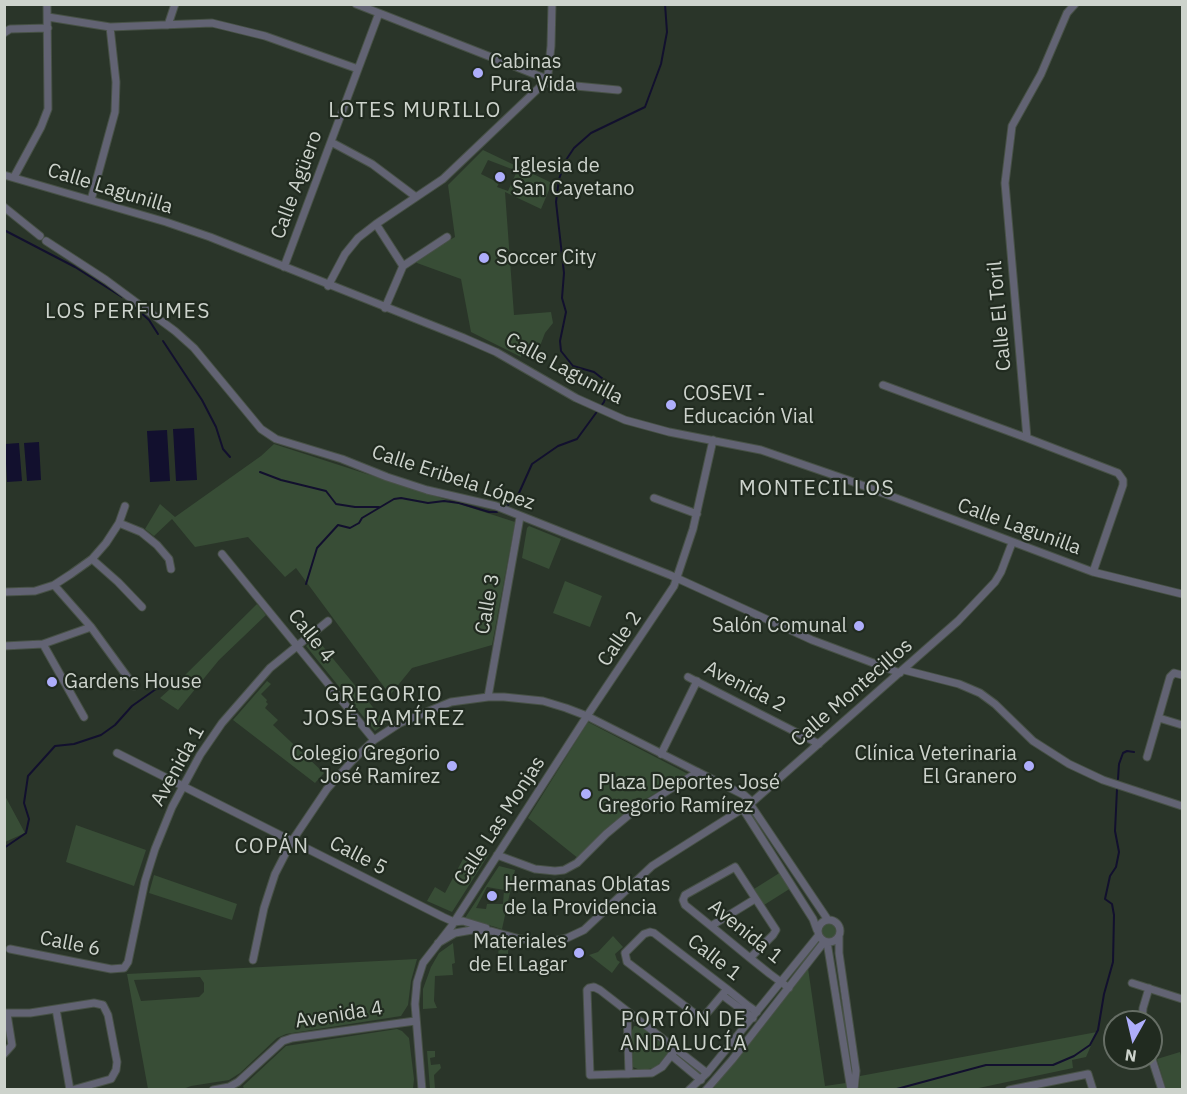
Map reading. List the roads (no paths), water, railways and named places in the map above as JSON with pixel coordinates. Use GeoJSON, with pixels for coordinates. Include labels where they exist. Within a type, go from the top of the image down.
{"type":"FeatureCollection","features":[{"type":"Feature","properties":{"kind":"street"},"geometry":{"type":"LineString","coordinates":[[14,177],[48,109],[46,4]]}},
{"type":"Feature","properties":{"kind":"street"},"geometry":{"type":"LineString","coordinates":[[168,25],[175,4]]}},
{"type":"Feature","properties":{"kind":"street"},"geometry":{"type":"LineString","coordinates":[[356,4],[545,81],[618,90]]}},
{"type":"Feature","properties":{"kind":"street"},"geometry":{"type":"LineString","coordinates":[[328,285],[345,254],[358,238],[443,179],[545,81],[551,46],[552,4]]}},
{"type":"Feature","properties":{"kind":"street","name":"Calle El Toril"},"geometry":{"type":"LineString","coordinates":[[1027,438],[1005,183],[1012,126],[1041,74],[1067,13],[1075,4]]}},
{"type":"Feature","properties":{"kind":"street","name":"Calle Agüero"},"geometry":{"type":"LineString","coordinates":[[284,267],[379,13]]}},
{"type":"Feature","properties":{"kind":"street"},"geometry":{"type":"LineString","coordinates":[[48,17],[110,27],[212,23],[239,28],[358,69]]}},
{"type":"Feature","properties":{"kind":"street"},"geometry":{"type":"LineString","coordinates":[[90,200],[115,112],[116,81],[110,27]]}},
{"type":"Feature","properties":{"kind":"street"},"geometry":{"type":"LineString","coordinates":[[4,33],[10,30],[48,28]]}},
{"type":"Feature","properties":{"kind":"street"},"geometry":{"type":"LineString","coordinates":[[331,142],[372,164],[416,197]]}},
{"type":"Feature","properties":{"kind":"street","name":"Calle Lagunilla"},"geometry":{"type":"LineString","coordinates":[[4,174],[188,230],[464,338],[496,352],[602,411],[636,423],[742,445],[795,461],[1093,572],[1182,594]]}},
{"type":"Feature","properties":{"kind":"street","name":"Calle Eribela López"},"geometry":{"type":"LineString","coordinates":[[4,207],[43,238],[106,280],[175,331],[194,348],[261,429],[269,435],[427,490],[484,502],[677,578],[812,640],[902,671],[959,684],[980,693],[995,704],[1033,741],[1069,764],[1103,780],[1182,806]]}},
{"type":"Feature","properties":{"kind":"street"},"geometry":{"type":"LineString","coordinates":[[376,224],[403,266]]}},
{"type":"Feature","properties":{"kind":"street"},"geometry":{"type":"LineString","coordinates":[[385,308],[403,266],[447,237]]}},
{"type":"Feature","properties":{"kind":"street"},"geometry":{"type":"LineString","coordinates":[[883,385],[1121,475],[1124,485],[1093,572]]}},
{"type":"Feature","properties":{"kind":"street","name":"Calle 2"},"geometry":{"type":"LineString","coordinates":[[588,716],[674,586],[697,514],[713,440]]}},
{"type":"Feature","properties":{"kind":"street"},"geometry":{"type":"LineString","coordinates":[[654,498],[697,514]]}},
{"type":"Feature","properties":{"kind":"street"},"geometry":{"type":"LineString","coordinates":[[4,592],[34,591],[54,585],[92,559],[119,523],[125,506]]}},
{"type":"Feature","properties":{"kind":"street","name":"Calle 3"},"geometry":{"type":"LineString","coordinates":[[488,697],[520,517]]}},
{"type":"Feature","properties":{"kind":"street"},"geometry":{"type":"LineString","coordinates":[[119,523],[141,532],[157,545],[169,559],[171,569]]}},
{"type":"Feature","properties":{"kind":"street","name":"Calle Montecillos"},"geometry":{"type":"LineString","coordinates":[[438,943],[461,932],[491,931],[528,940],[549,942],[576,934],[596,921],[652,866],[751,803],[958,621],[995,582],[1012,543]]}},
{"type":"Feature","properties":{"kind":"street","name":"Calle 4"},"geometry":{"type":"LineString","coordinates":[[222,554],[374,740]]}},
{"type":"Feature","properties":{"kind":"street"},"geometry":{"type":"LineString","coordinates":[[92,559],[142,607]]}},
{"type":"Feature","properties":{"kind":"street"},"geometry":{"type":"LineString","coordinates":[[54,585],[91,627],[134,686]]}},
{"type":"Feature","properties":{"kind":"street","name":"Avenida 1"},"geometry":{"type":"LineString","coordinates":[[124,968],[128,962],[148,870],[162,830],[200,754],[222,723],[270,668],[328,621]]}},
{"type":"Feature","properties":{"kind":"street"},"geometry":{"type":"LineString","coordinates":[[4,646],[43,644],[91,627]]}},
{"type":"Feature","properties":{"kind":"street"},"geometry":{"type":"LineString","coordinates":[[43,644],[84,717]]}},
{"type":"Feature","properties":{"kind":"street"},"geometry":{"type":"LineString","coordinates":[[1147,757],[1172,675],[1176,673],[1182,675]]}},
{"type":"Feature","properties":{"kind":"street","name":"Avenida 2"},"geometry":{"type":"LineString","coordinates":[[688,677],[819,744]]}},
{"type":"Feature","properties":{"kind":"street"},"geometry":{"type":"LineString","coordinates":[[661,754],[697,681]]}},
{"type":"Feature","properties":{"kind":"street"},"geometry":{"type":"LineString","coordinates":[[253,960],[264,908],[275,874],[292,841],[327,789],[352,760],[374,740],[400,723],[451,702],[488,697],[543,701],[588,716],[744,795],[828,920]]}},
{"type":"Feature","properties":{"kind":"street","name":"Calle Las Monjas"},"geometry":{"type":"LineString","coordinates":[[422,1089],[415,1004],[420,970],[429,954],[458,919],[588,716]]}},
{"type":"Feature","properties":{"kind":"street"},"geometry":{"type":"LineString","coordinates":[[1159,718],[1182,725]]}},
{"type":"Feature","properties":{"kind":"street","name":"Calle 5"},"geometry":{"type":"LineString","coordinates":[[117,753],[292,841],[458,919],[491,931]]}},
{"type":"Feature","properties":{"kind":"street"},"geometry":{"type":"LineString","coordinates":[[497,855],[535,869],[564,870],[582,859],[606,834],[630,814],[698,772]]}},
{"type":"Feature","properties":{"kind":"street"},"geometry":{"type":"LineString","coordinates":[[743,809],[813,919],[822,938],[832,942],[839,937]]}},
{"type":"Feature","properties":{"kind":"street","name":"Avenida 1"},"geometry":{"type":"LineString","coordinates":[[755,899],[735,867],[685,895],[683,900],[685,905],[789,988]]}},
{"type":"Feature","properties":{"kind":"street"},"geometry":{"type":"LineString","coordinates":[[711,926],[755,899]]}},
{"type":"Feature","properties":{"kind":"street","name":"Calle 1"},"geometry":{"type":"LineString","coordinates":[[750,958],[776,930],[755,899]]}},
{"type":"Feature","properties":{"kind":"street"},"geometry":{"type":"LineString","coordinates":[[828,920],[835,921],[839,926],[839,953],[856,1071],[853,1089],[822,938],[822,922],[828,920]]}},
{"type":"Feature","properties":{"kind":"street","name":"Calle 1"},"geometry":{"type":"LineString","coordinates":[[725,992],[702,1019],[627,962],[624,957],[626,950],[644,934],[654,933],[755,1015]]}},
{"type":"Feature","properties":{"kind":"street"},"geometry":{"type":"LineString","coordinates":[[689,1089],[701,1080],[781,982],[822,938]]}},
{"type":"Feature","properties":{"kind":"street"},"geometry":{"type":"LineString","coordinates":[[706,1089],[789,988],[822,938]]}},
{"type":"Feature","properties":{"kind":"street","name":"Calle 6"},"geometry":{"type":"LineString","coordinates":[[10,949],[111,969],[124,968]]}},
{"type":"Feature","properties":{"kind":"street"},"geometry":{"type":"LineString","coordinates":[[1132,983],[1182,999]]}},
{"type":"Feature","properties":{"kind":"street"},"geometry":{"type":"LineString","coordinates":[[673,1052],[658,1071],[590,1075],[586,996],[589,987],[600,990],[627,1012],[673,1052],[701,1080]]}},
{"type":"Feature","properties":{"kind":"street"},"geometry":{"type":"LineString","coordinates":[[1143,1010],[1149,988]]}},
{"type":"Feature","properties":{"kind":"street"},"geometry":{"type":"LineString","coordinates":[[4,1054],[10,1050],[12,1038],[6,1014],[94,1003],[103,1005],[108,1015],[117,1062],[114,1075],[103,1083],[71,1089],[56,1009]]}},
{"type":"Feature","properties":{"kind":"street"},"geometry":{"type":"LineString","coordinates":[[415,1004],[409,1015],[398,1023],[409,1029],[417,1041]]}},
{"type":"Feature","properties":{"kind":"street"},"geometry":{"type":"LineString","coordinates":[[627,1012],[629,1074]]}},
{"type":"Feature","properties":{"kind":"street","name":"Avenida 4"},"geometry":{"type":"LineString","coordinates":[[213,1089],[231,1086],[241,1080],[283,1041],[416,1021]]}},
{"type":"Feature","properties":{"kind":"street"},"geometry":{"type":"LineString","coordinates":[[731,1044],[740,1050]]}},
{"type":"Feature","properties":{"kind":"street"},"geometry":{"type":"LineString","coordinates":[[673,1052],[707,1073]]}},
{"type":"Feature","properties":{"kind":"street"},"geometry":{"type":"LineString","coordinates":[[1156,1070],[1162,1089]]}},
{"type":"Feature","properties":{"kind":"street"},"geometry":{"type":"LineString","coordinates":[[1009,1089],[1088,1074],[1092,1089]]}},
{"type":"Feature","properties":{"kind":"waterway"},"geometry":{"type":"LineString","coordinates":[[507,506],[519,493],[532,464],[558,446],[577,439],[604,402],[608,390],[603,379],[594,372],[573,366],[561,351],[560,341],[566,312],[562,298],[564,273],[556,202],[559,179],[566,160],[574,148],[591,133],[645,107],[661,64],[667,32],[665,4]]}},
{"type":"Feature","properties":{"kind":"waterway"},"geometry":{"type":"LineString","coordinates":[[4,230],[75,267],[122,297]]}},
{"type":"Feature","properties":{"kind":"waterway"},"geometry":{"type":"LineString","coordinates":[[129,302],[149,320],[158,334]]}},
{"type":"Feature","properties":{"kind":"waterway"},"geometry":{"type":"LineString","coordinates":[[163,341],[202,400],[216,427],[223,449],[230,457]]}},
{"type":"Feature","properties":{"kind":"waterway"},"geometry":{"type":"LineString","coordinates":[[260,472],[281,480],[326,491],[336,504],[379,507]]}},
{"type":"Feature","properties":{"kind":"waterway"},"geometry":{"type":"LineString","coordinates":[[306,584],[317,548],[338,525],[350,528],[394,499],[401,498],[428,503],[444,501],[497,512]]}},
{"type":"Feature","properties":{"kind":"waterway"},"geometry":{"type":"LineString","coordinates":[[171,686],[179,685],[192,678]]}},
{"type":"Feature","properties":{"kind":"waterway"},"geometry":{"type":"LineString","coordinates":[[4,848],[26,833],[29,819],[24,803],[28,776],[55,746],[74,744],[101,735],[115,725],[132,706],[156,689],[165,687]]}},
{"type":"Feature","properties":{"kind":"waterway"},"geometry":{"type":"LineString","coordinates":[[1118,779],[1119,764],[1123,753],[1134,752]]}},
{"type":"Feature","properties":{"kind":"waterway"},"geometry":{"type":"LineString","coordinates":[[893,1090],[986,1065],[1053,1065],[1074,1056],[1090,1045],[1098,1030],[1104,994],[1113,962],[1114,915],[1112,904],[1105,899],[1119,852],[1115,831],[1117,789]]}},
{"type":"Feature","properties":{"kind":"place","name":"Cabinas Pura Vida"},"geometry":{"type":"Point","coordinates":[478,73]}},
{"type":"Feature","properties":{"kind":"place","name":"Iglesia de San Cayetano"},"geometry":{"type":"Point","coordinates":[500,177]}},
{"type":"Feature","properties":{"kind":"place","name":"Soccer City"},"geometry":{"type":"Point","coordinates":[484,258]}},
{"type":"Feature","properties":{"kind":"place","name":"COSEVI - Educación Vial"},"geometry":{"type":"Point","coordinates":[671,405]}},
{"type":"Feature","properties":{"kind":"place","name":"Salón Comunal"},"geometry":{"type":"Point","coordinates":[859,626]}},
{"type":"Feature","properties":{"kind":"place","name":"Gardens House"},"geometry":{"type":"Point","coordinates":[52,682]}},
{"type":"Feature","properties":{"kind":"place","name":"Colegio Gregorio José Ramírez"},"geometry":{"type":"Point","coordinates":[452,766]}},
{"type":"Feature","properties":{"kind":"place","name":"Clínica Veterinaria El Granero"},"geometry":{"type":"Point","coordinates":[1029,766]}},
{"type":"Feature","properties":{"kind":"place","name":"Plaza Deportes José Gregorio Ramírez"},"geometry":{"type":"Point","coordinates":[586,794]}},
{"type":"Feature","properties":{"kind":"place","name":"Hermanas Oblatas de la Providencia"},"geometry":{"type":"Point","coordinates":[492,896]}},
{"type":"Feature","properties":{"kind":"place","name":"Materiales de El Lagar"},"geometry":{"type":"Point","coordinates":[579,953]}},
{"type":"Feature","properties":{"kind":"district","name":"LOTES MURILLO"},"geometry":{"type":"Point","coordinates":[415,111]}},
{"type":"Feature","properties":{"kind":"district","name":"LOS PERFUMES"},"geometry":{"type":"Point","coordinates":[128,312]}},
{"type":"Feature","properties":{"kind":"district","name":"MONTECILLOS"},"geometry":{"type":"Point","coordinates":[817,489]}},
{"type":"Feature","properties":{"kind":"district","name":"GREGORIO JOSÉ RAMÍREZ"},"geometry":{"type":"Point","coordinates":[384,707]}},
{"type":"Feature","properties":{"kind":"district","name":"COPÁN"},"geometry":{"type":"Point","coordinates":[272,847]}},
{"type":"Feature","properties":{"kind":"district","name":"PORTÓN DE ANDALUCÍA"},"geometry":{"type":"Point","coordinates":[684,1032]}}]}
